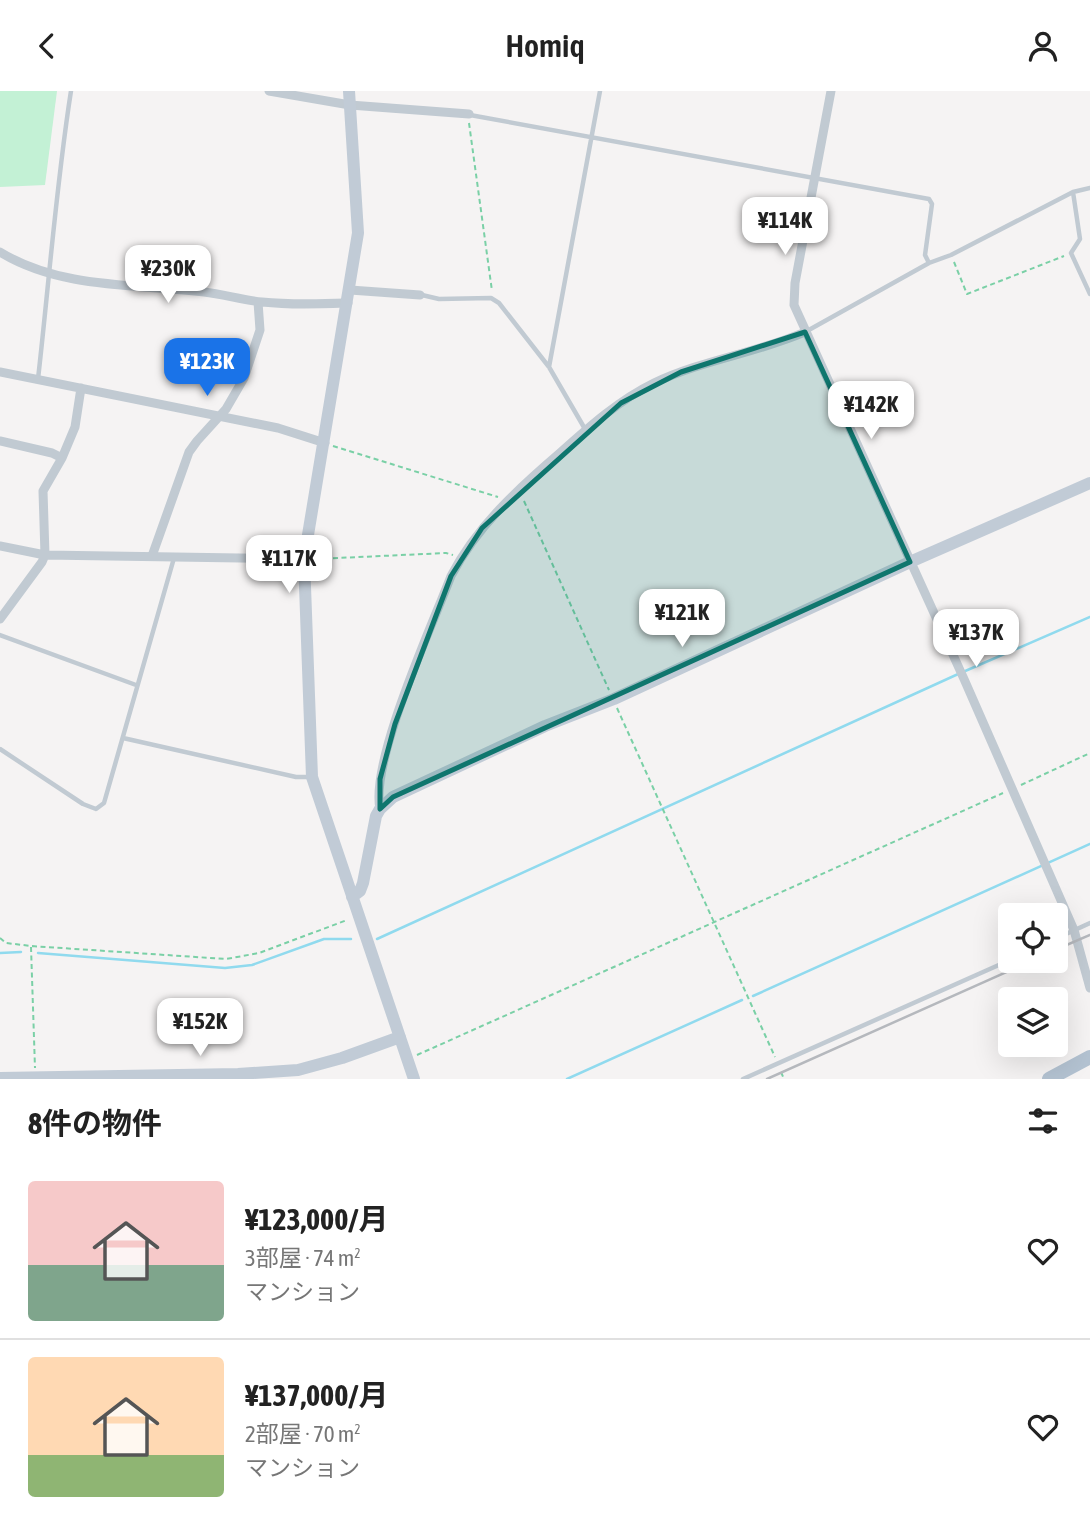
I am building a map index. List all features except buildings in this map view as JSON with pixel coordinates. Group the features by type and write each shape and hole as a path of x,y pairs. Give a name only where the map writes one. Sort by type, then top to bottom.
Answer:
{"main road":[{"path":"1049,1079 1090,1057"}],"street":[{"path":"269,91 350,105 469,114"},
{"path":"349,91 358,233 304,559 312,777 414,1079"},
{"path":"831,91 794,289 794,305 1074,930 1090,988"},
{"path":"0,252 26,265 51,273 127,287 201,291 258,302 298,306 349,296 420,295"},
{"path":"152,557 189,452 219,417 244,378 260,330 258,302"},
{"path":"380,809 380,779 395,725 451,576 482,528 518,491 586,430 621,403 653,384 681,372 805,332"},
{"path":"0,372 278,428 325,443"},
{"path":"0,619 45,555 43,491 62,458 75,427 81,389"},
{"path":"0,441 62,458"},
{"path":"352,897 360,891 363,883 376,816 393,797 545,726 614,699 1090,482"},
{"path":"0,546 45,555 304,559"},
{"path":"0,1078 238,1074 298,1070 342,1058 400,1037"}],"lane":[{"path":"37,381 51,273 60,158 71,91"},
{"path":"549,367 600,91"},
{"path":"469,114 929,199 932,204 926,255 929,263"},
{"path":"805,332 929,263 951,255 1073,192 1090,188"},
{"path":"1073,192 1080,239 1071,253 1090,295"},
{"path":"420,295 439,299 493,299 509,313 549,367 586,430"},
{"path":"0,749 83,804 96,809 104,803 174,558"},
{"path":"0,635 136,685"},
{"path":"123,738 296,776 312,777"},
{"path":"1068,933 1090,923"},
{"path":"743,1079 998,965"}],"path":[{"path":"469,114 493,299"},
{"path":"951,255 967,294 1071,253"},
{"path":"325,443 490,493 507,501"},
{"path":"518,491 784,1079"},
{"path":"304,559 446,553 461,557"},
{"path":"407,1059 1090,753"},
{"path":"0,938 6,943 31,946 226,959 259,953 358,916"},
{"path":"31,946 35,1078"}],"highlighted area":[{"path":"805,332 910,562 393,797 380,809 380,779 395,724 451,576 482,528 621,403 681,372"}],"green space":[{"path":"0,91 57,91 45,185 0,187"}],"waterway":[{"path":"377,939 956,675 1090,617"},
{"path":"753,996 1090,844"},
{"path":"38,953 225,968 252,965 324,939 351,939"},
{"path":"0,953 21,952"},
{"path":"567,1079 742,1000"}],"railway":[{"path":"1068,944 1090,935"},
{"path":"767,1079 1004,973"}]}
